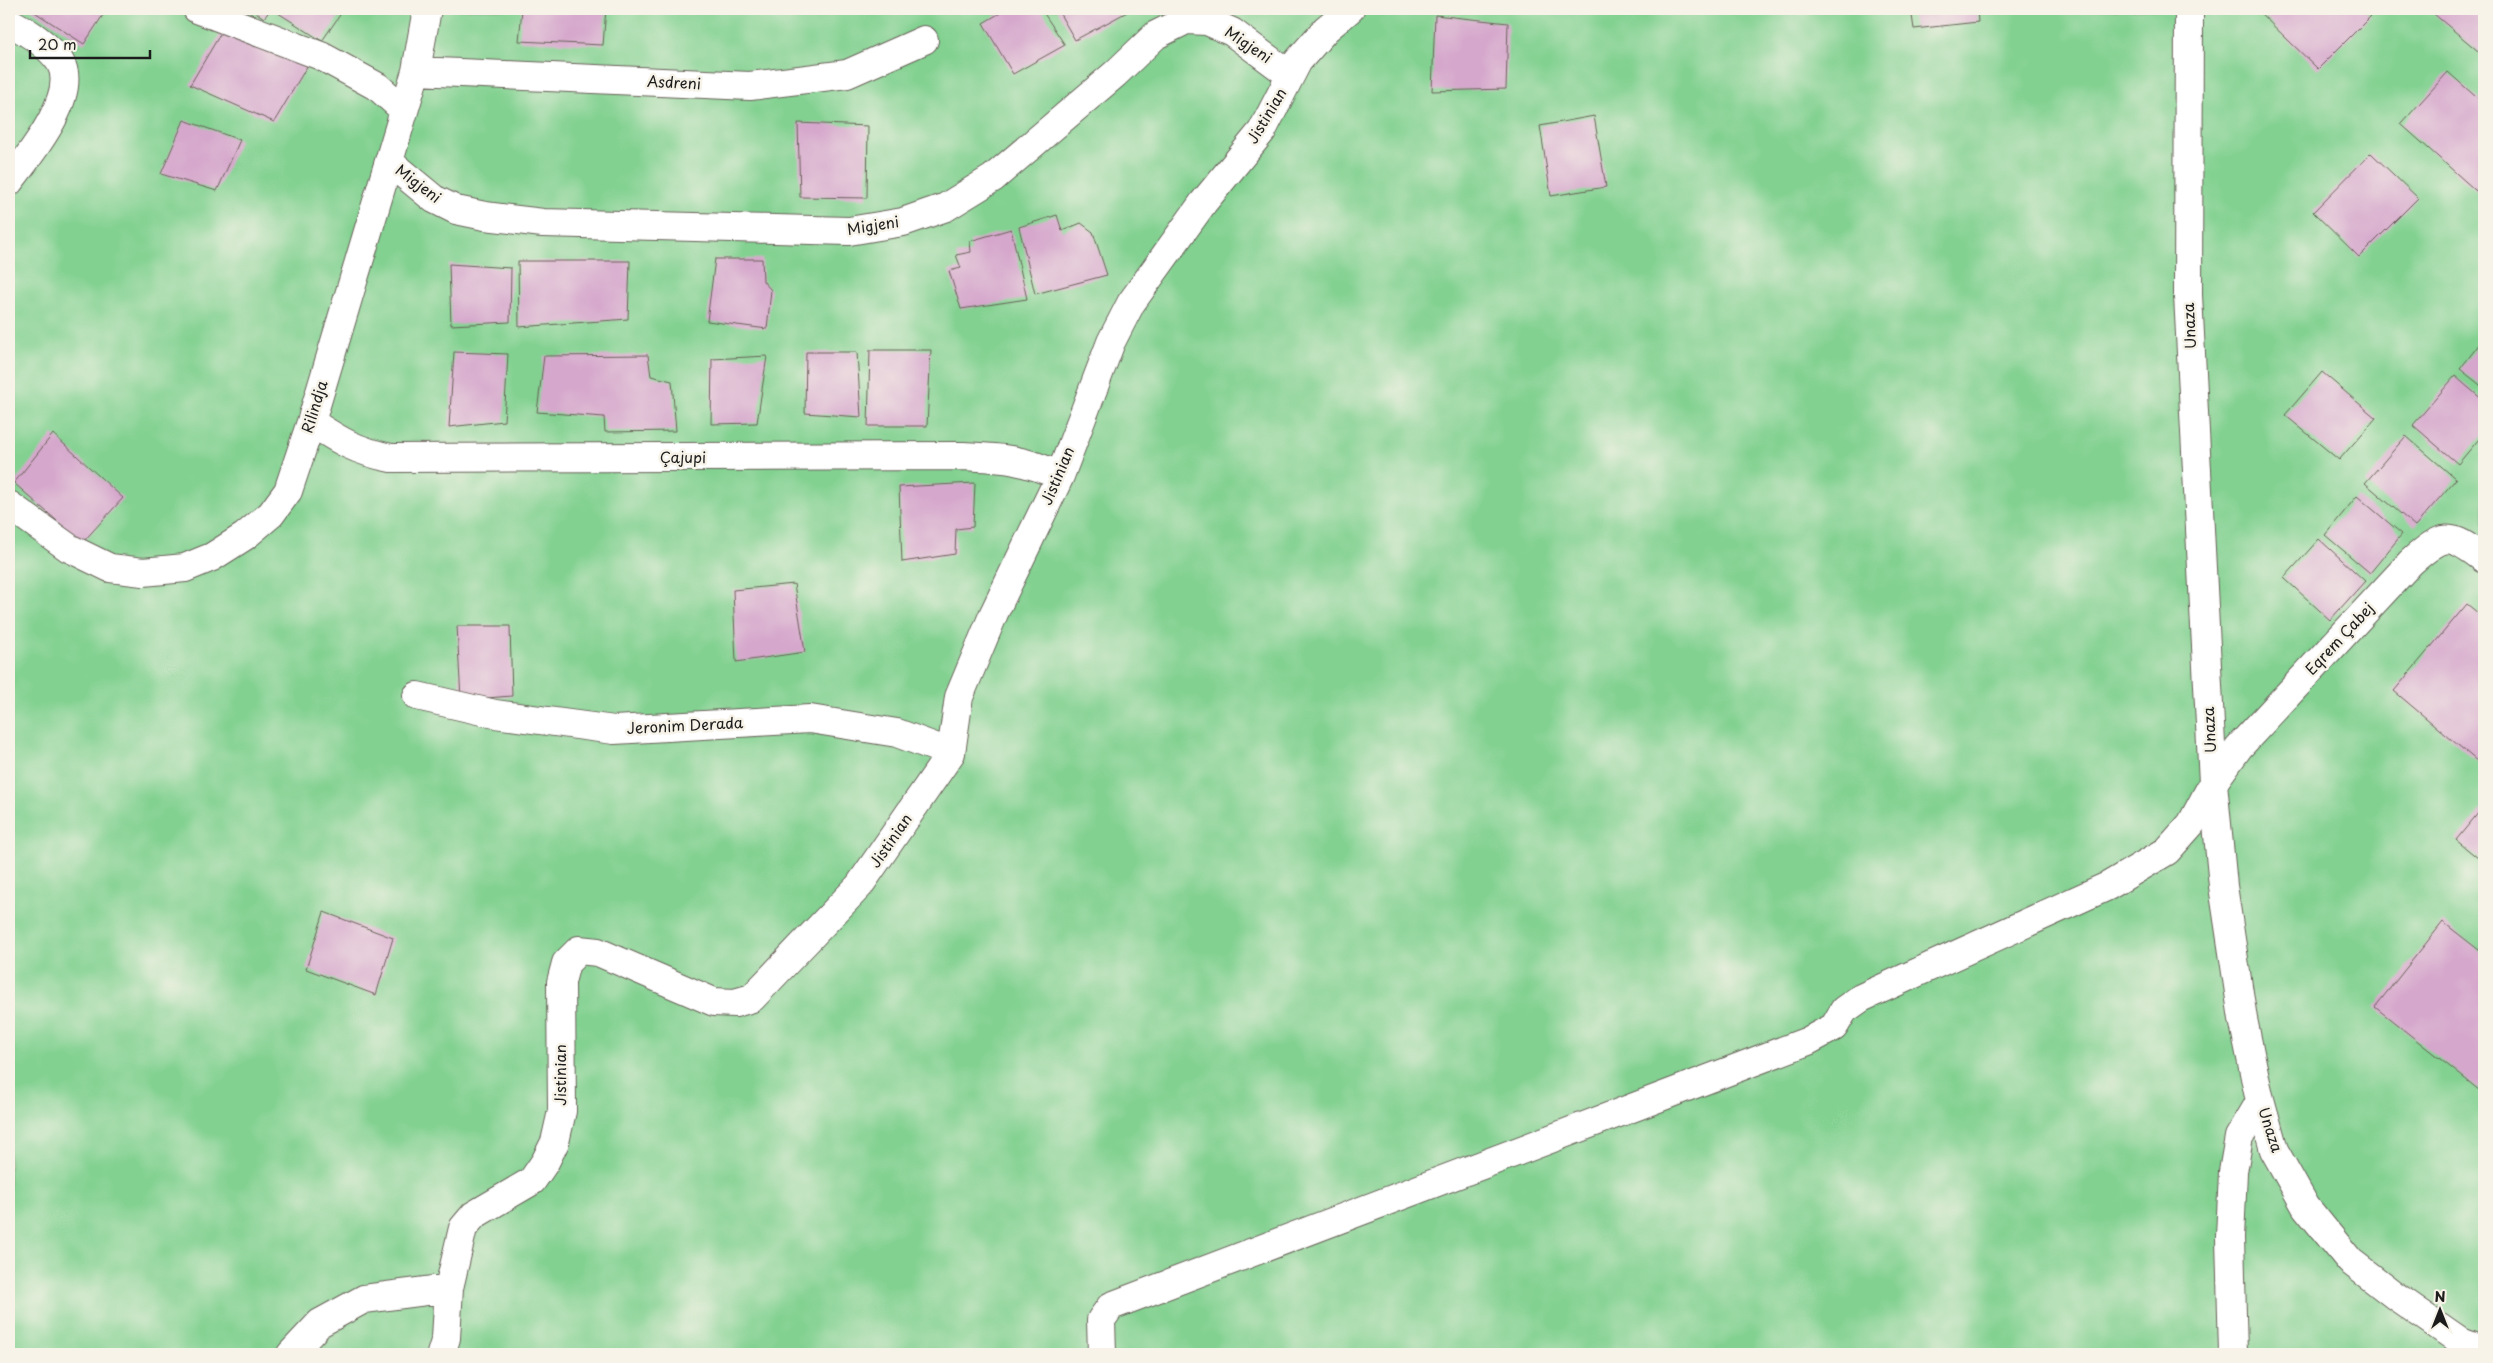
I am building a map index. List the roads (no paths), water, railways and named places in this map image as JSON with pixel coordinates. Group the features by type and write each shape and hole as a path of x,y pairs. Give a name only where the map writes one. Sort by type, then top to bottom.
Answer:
{"street":[{"path":"197,9 321,56 378,87 404,110"},
{"name":"Rilindja","path":"9,505 69,548 110,568 143,572 185,568 212,557 245,536 270,514 288,491 311,422 416,71 427,9"},
{"name":"Jistinian","path":"441,1354 446,1338 449,1288 463,1228 474,1214 532,1181 545,1162 555,1142 562,1111 561,982 566,962 579,950 598,952 714,1002 735,1003 752,998 859,886 951,753 959,697 994,613 1060,476 1110,342 1131,303 1203,203 1262,131 1298,61 1326,29 1350,9"},
{"name":"Unaza","path":"2189,9 2188,295 2213,783 2223,886 2242,1010 2260,1102 2274,1150 2306,1206 2350,1261 2394,1296 2460,1341 2484,1350"},
{"name":"Migjeni","path":"389,162 434,199 456,210 485,216 543,223 849,231 902,222 946,207 993,178 1115,74 1156,35 1186,20 1207,21 1232,32 1290,76"},
{"path":"9,22 46,45 61,64 64,86 58,110 34,151 9,182"},
{"name":"Asdreni","path":"416,71 750,86 847,74 924,40"},
{"name":"Çajupi","path":"311,422 340,442 364,452 391,458 963,456 1004,458 1033,463 1060,476"},
{"name":"Eqrem Çabej","path":"1102,1354 1101,1320 1110,1306 1808,1041 1834,1027 1844,1010 1861,998 2108,886 2167,851 2192,824 2213,783 2239,747 2411,562 2430,545 2444,538 2462,542 2484,559"},
{"name":"Jeronim Derada","path":"417,696 495,714 614,730 810,719 856,724 897,733 951,753"},
{"path":"2233,1354 2230,1237 2233,1172 2239,1137 2260,1102"},
{"path":"291,1354 320,1323 364,1299 449,1288"}]}
